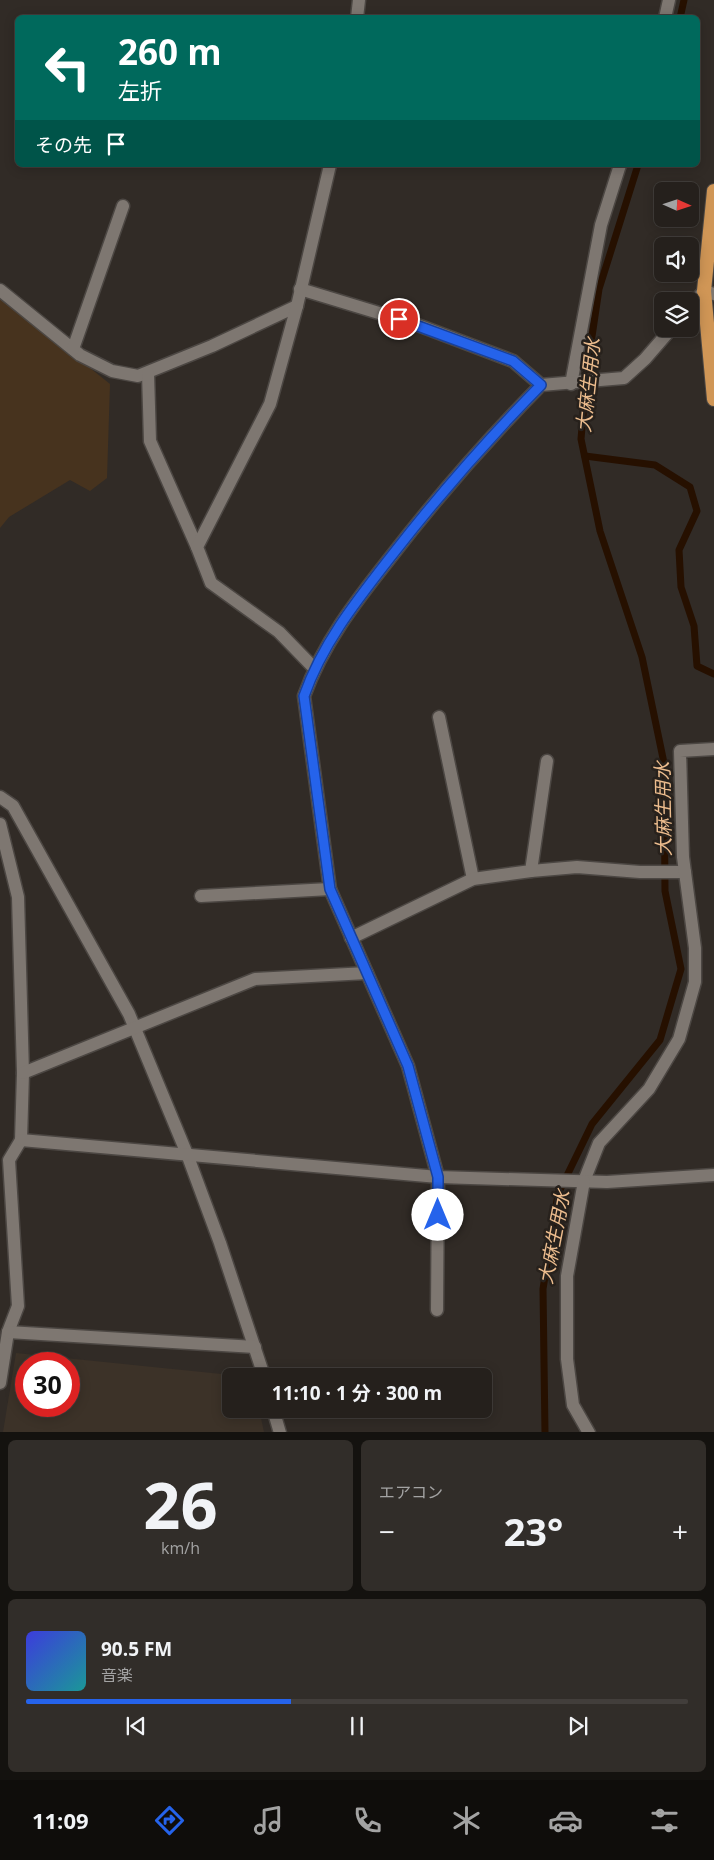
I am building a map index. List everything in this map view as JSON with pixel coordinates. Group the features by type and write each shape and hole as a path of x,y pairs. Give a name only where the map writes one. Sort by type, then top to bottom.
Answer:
{"highway":[{"path":"714,191 709,292 714,399"}],"street":[{"path":"357,15 359,0"},
{"path":"666,15 668,0"},
{"path":"197,547 270,404 297,306 330,167"},
{"path":"572,384 601,225 619,167"},
{"path":"73,349 123,206"},
{"path":"300,289 416,324 513,361 541,385 572,384 624,378 645,359 664,337"},
{"path":"0,290 73,349 112,371 138,376 212,346 297,306"},
{"path":"699,300 709,292"},
{"path":"148,373 150,441 211,583 279,632 314,668"},
{"path":"437,1310 438,1177 408,1066 330,889 304,696 314,668 346,615 414,527 502,425 541,385"},
{"path":"439,717 473,880"},
{"path":"589,1432 573,1405 567,1359 567,1276 583,1181 599,1143 649,1089 679,1039 695,982 695,948 682,872 680,751 714,749"},
{"path":"531,871 547,761"},
{"path":"0,797 13,806 135,1028 187,1154 220,1243 262,1368"},
{"path":"0,824 18,897 23,1073 21,1140 9,1160 18,1306 8,1332 0,1383"},
{"path":"351,938 473,880 531,871 577,867 649,872 682,872"},
{"path":"201,896 330,889"},
{"path":"23,1073 255,979 367,973"},
{"path":"21,1140 438,1177 607,1182 714,1175"},
{"path":"8,1332 255,1346"},
{"path":"276,1418 280,1432"}],"shaded area":[{"path":"0,296 110,384 107,478 90,491 70,480 9,517 0,528"},
{"path":"15,1359 15,1417 80,1417 80,1360 222,1374 222,1418 261,1418 264,1432 3,1432"}],"waterway":[{"name":"大麻生用水","path":"681,15 684,0"},
{"name":"大麻生用水","path":"545,1432 543,1289 558,1194 592,1124 660,1040 681,969 665,891 664,763 642,657 600,531 581,439 587,370 599,289 637,167"},
{"path":"585,456 655,465 690,487 697,511 679,550 681,587 694,626 697,666 714,674"}],"route":[{"path":"399,319 513,361 541,385 502,425 414,527 346,615 314,668 304,696 330,889 408,1066 438,1177 438,1215"}]}
